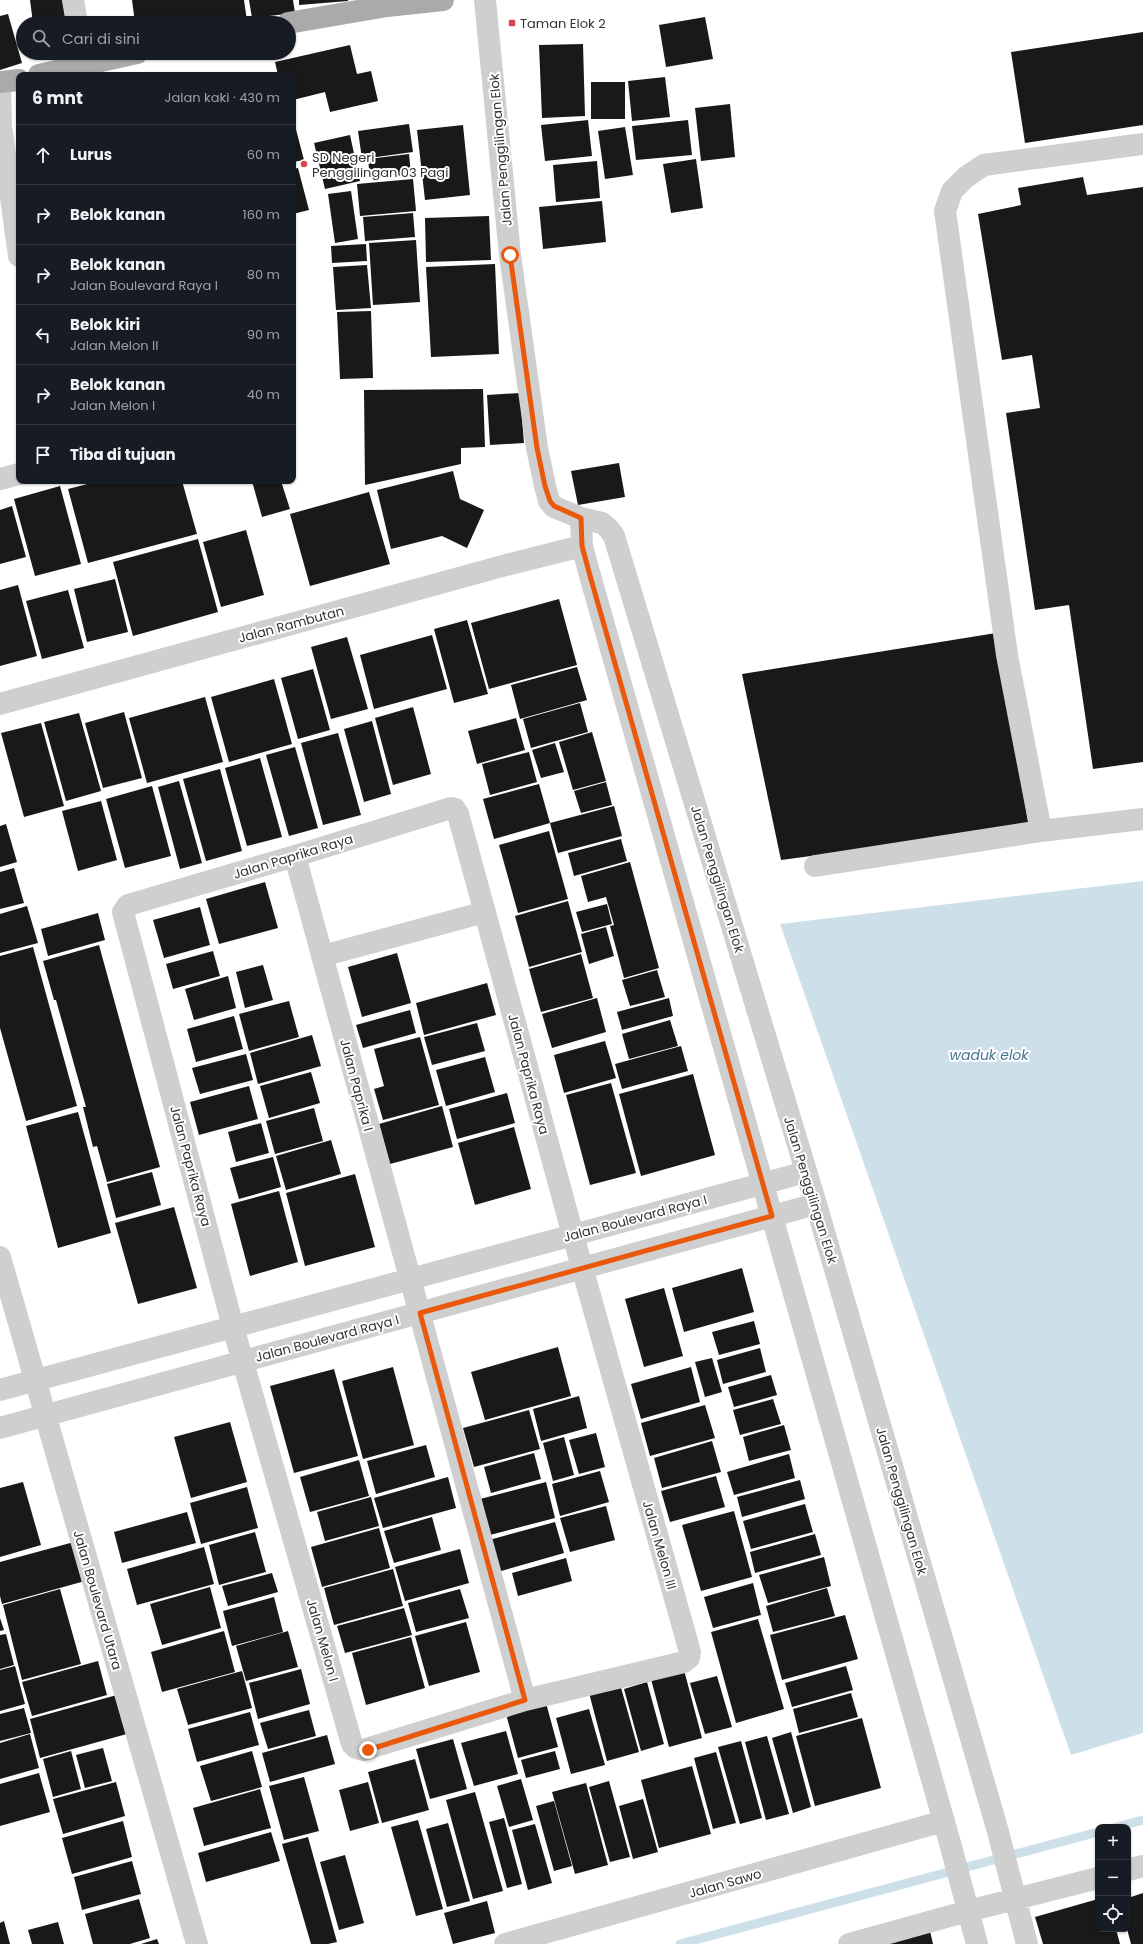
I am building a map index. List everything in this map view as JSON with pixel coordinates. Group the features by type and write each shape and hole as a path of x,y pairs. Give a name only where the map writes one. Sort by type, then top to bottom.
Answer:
{"main road":[{"path":"296,22 387,6 443,0"},
{"path":"52,72 105,60"},
{"path":"0,83 16,80"}],"street":[{"path":"73,0 76,16"},
{"name":"Jalan Penggilingan Elok","path":"485,0 510,255 539,455 550,501 559,510 581,518 602,523 614,536 816,1204 997,1828 1028,1944"},
{"path":"0,83 2,126 16,233"},
{"path":"1041,831 1002,616 945,212 952,191 966,177 984,165 1143,144"},
{"path":"0,479 16,475"},
{"path":"581,518 582,546 944,1821 977,1944"},
{"name":"Jalan Rambutan","path":"0,704 506,565 582,546"},
{"name":"Jalan Paprika Raya","path":"244,1360 123,912 128,905 451,808 455,809 458,814 582,1268"},
{"path":"815,866 1041,831 1143,819"},
{"name":"Jalan Paprika I","path":"295,856 525,1700"},
{"path":"322,956 485,912"},
{"name":"Jalan Boulevard Raya I","path":"0,1390 806,1172"},
{"name":"Jalan Boulevard Raya I","path":"0,1428 816,1204"},
{"name":"Jalan Boulevard Utara","path":"0,1257 197,1944"},
{"name":"Jalan Melon III","path":"525,1700 684,1662 690,1656 582,1268"},
{"name":"Jalan Melon I","path":"244,1360 352,1744 359,1750 368,1750 525,1700"},
{"name":"Jalan Sawo","path":"505,1944 944,1821"},
{"path":"1131,1869 1143,1866"},
{"path":"849,1944 966,1902 1013,1891 1095,1878"}],"water":[{"name":"waduk elok","path":"1143,881 1143,1733 1071,1755 780,924"}],"building":[{"path":"30,0 66,0 68,16 32,16"},
{"path":"132,0 244,0 246,16 134,16"},
{"path":"249,0 293,0 295,13 269,16 252,16"},
{"path":"299,0 348,0 348,1 299,5"},
{"path":"8,14 16,42 16,60 21,60 22,63 0,70 0,16"},
{"path":"705,17 713,59 666,67 659,25"},
{"path":"1143,32 1143,125 1025,143 1011,52"},
{"path":"583,44 585,116 542,118 539,45"},
{"path":"350,45 357,74 371,71 378,101 330,112 325,92 296,99 296,72 277,72 275,62 296,60 296,57"},
{"path":"665,77 670,117 632,121 628,81"},
{"path":"591,82 625,82 625,119 591,119"},
{"path":"730,104 735,157 701,161 695,108"},
{"path":"588,120 592,156 545,161 541,125"},
{"path":"688,120 692,155 636,160 632,126"},
{"path":"409,124 413,152 362,159 358,131"},
{"path":"463,125 470,195 425,200 417,130"},
{"path":"625,127 633,175 605,179 598,131"},
{"path":"296,129 304,160 296,161"},
{"path":"350,135 360,181 325,189 314,143"},
{"path":"409,154 411,174 370,179 368,159"},
{"path":"696,159 703,208 671,213 663,164"},
{"path":"597,161 600,198 556,202 553,165"},
{"path":"296,168 298,168 309,210 296,213"},
{"path":"1083,177 1087,195 1143,187 1143,762 1093,769 1069,605 1035,610 1006,413 1040,408 1032,355 1002,360 978,214 1021,205 1018,188"},
{"path":"413,179 416,211 360,216 357,184"},
{"path":"351,191 358,239 335,243 328,194"},
{"path":"602,201 606,242 543,249 539,207"},
{"path":"413,213 415,237 365,241 363,217"},
{"path":"489,216 491,260 426,262 425,218"},
{"path":"416,240 420,302 373,305 369,243"},
{"path":"366,244 367,261 332,263 331,246"},
{"path":"495,264 499,354 431,357 426,267"},
{"path":"367,265 371,308 336,310 333,267"},
{"path":"371,311 373,378 340,379 337,312"},
{"path":"483,389 485,447 461,448 461,464 365,485 364,390"},
{"path":"520,393 524,443 490,445 487,395"},
{"path":"619,463 625,497 578,505 571,471"},
{"path":"453,471 460,499 484,510 467,548 442,536 391,549 377,490"},
{"path":"87,484 183,484 197,534 88,563 68,489"},
{"path":"253,484 282,484 290,509 262,517"},
{"path":"60,486 81,564 35,576 14,499"},
{"path":"369,492 390,564 310,586 290,514"},
{"path":"12,506 26,557 0,564 0,510"},
{"path":"246,530 264,595 221,607 203,542"},
{"path":"198,539 218,612 133,636 113,562"},
{"path":"115,579 128,632 87,642 74,589"},
{"path":"18,585 37,656 0,666 0,590"},
{"path":"68,590 84,648 42,659 26,601"},
{"path":"559,599 577,665 489,689 471,623"},
{"path":"467,620 488,694 454,703 434,629"},
{"path":"996,633 1029,827 781,860 742,674"},
{"path":"432,635 447,689 374,709 360,655"},
{"path":"347,637 368,709 331,719 311,647"},
{"path":"577,667 587,700 520,719 511,685"},
{"path":"313,669 330,730 298,739 281,678"},
{"path":"274,679 292,744 229,762 211,697"},
{"path":"205,697 223,762 147,783 129,718"},
{"path":"580,703 588,732 531,748 523,719"},
{"path":"413,707 431,774 393,785 375,718"},
{"path":"124,712 142,778 103,788 85,723"},
{"path":"79,713 101,791 66,801 44,722"},
{"path":"516,718 525,750 477,764 468,731"},
{"path":"372,721 391,794 364,802 344,729"},
{"path":"41,723 64,806 24,817 1,733"},
{"path":"592,732 606,781 573,790 559,742"},
{"path":"338,733 361,815 323,825 301,743"},
{"path":"555,743 564,772 541,778 532,750"},
{"path":"295,747 318,828 289,836 266,755"},
{"path":"529,752 537,782 490,795 482,764"},
{"path":"260,758 282,837 247,846 225,768"},
{"path":"220,769 242,851 206,861 183,779"},
{"path":"179,781 202,863 180,869 158,787"},
{"path":"606,782 612,805 581,813 574,791"},
{"path":"539,784 550,823 494,839 483,799"},
{"path":"152,786 171,856 125,868 106,799"},
{"path":"101,801 117,860 78,871 62,811"},
{"path":"614,806 622,836 558,853 550,823"},
{"path":"6,824 17,862 0,867 0,826"},
{"path":"549,831 568,899 518,913 499,845"},
{"path":"621,839 627,861 574,876 568,853"},
{"path":"630,862 659,968 624,978 610,926 614,925 606,897 588,902 581,876"},
{"path":"14,868 24,903 0,909 0,872"},
{"path":"265,882 278,928 219,944 206,899"},
{"path":"568,901 582,952 529,967 515,916"},
{"path":"607,904 612,924 582,932 576,912"},
{"path":"27,906 38,943 0,953 0,914"},
{"path":"200,907 210,945 164,958 153,920"},
{"path":"98,913 105,940 48,956 41,929"},
{"path":"606,927 614,956 589,964 581,934"},
{"path":"99,945 160,1167 107,1182 97,1146 93,1147 83,1107 86,1107 56,1000 54,1000 43,961"},
{"path":"33,947 77,1106 26,1121 0,1028 0,956"},
{"path":"213,951 220,976 173,989 166,964"},
{"path":"397,953 411,1003 362,1017 348,967"},
{"path":"581,954 593,998 541,1012 529,969"},
{"path":"263,965 273,1000 245,1008 236,972"},
{"path":"657,970 665,997 630,1006 622,980"},
{"path":"228,976 236,1008 194,1020 185,989"},
{"path":"487,983 496,1015 424,1035 416,1003"},
{"path":"597,998 606,1032 552,1048 542,1014"},
{"path":"669,998 673,1016 622,1030 617,1012"},
{"path":"289,1001 299,1037 249,1051 239,1014"},
{"path":"410,1010 416,1033 363,1048 356,1025"},
{"path":"234,1016 243,1049 196,1062 187,1029"},
{"path":"670,1020 678,1046 629,1059 622,1034"},
{"path":"477,1023 485,1051 432,1065 424,1037"},
{"path":"312,1035 321,1066 258,1084 250,1053"},
{"path":"420,1037 439,1105 383,1120 374,1089 384,1086 374,1049"},
{"path":"605,1041 616,1078 564,1093 554,1055"},
{"path":"681,1046 688,1071 622,1089 615,1064"},
{"path":"246,1054 253,1080 200,1094 192,1068"},
{"path":"485,1057 495,1092 446,1106 436,1070"},
{"path":"311,1072 320,1103 269,1118 260,1086"},
{"path":"693,1074 715,1155 641,1176 619,1094"},
{"path":"611,1083 636,1173 590,1185 566,1095"},
{"path":"249,1086 258,1119 199,1135 190,1102"},
{"path":"507,1093 515,1123 457,1139 449,1109"},
{"path":"442,1106 453,1147 390,1164 379,1124"},
{"path":"314,1108 323,1141 275,1154 266,1121"},
{"path":"78,1112 111,1233 58,1248 26,1126"},
{"path":"261,1123 269,1153 236,1162 228,1132"},
{"path":"514,1127 531,1189 475,1205 458,1143"},
{"path":"331,1140 341,1174 286,1190 276,1156"},
{"path":"273,1157 281,1187 239,1199 230,1168"},
{"path":"152,1172 161,1205 116,1218 107,1184"},
{"path":"355,1174 375,1247 305,1266 286,1193"},
{"path":"279,1191 298,1262 250,1276 231,1204"},
{"path":"174,1207 197,1288 138,1304 115,1223"},
{"path":"742,1268 754,1312 684,1332 672,1288"},
{"path":"664,1288 683,1356 644,1367 625,1299"},
{"path":"754,1321 760,1344 719,1355 712,1332"},
{"path":"558,1347 571,1396 485,1420 471,1372"},
{"path":"760,1348 766,1372 723,1384 717,1360"},
{"path":"712,1358 722,1392 705,1397 695,1362"},
{"path":"393,1367 414,1445 363,1459 342,1381"},
{"path":"691,1367 700,1402 641,1419 631,1384"},
{"path":"334,1369 358,1456 294,1473 270,1386"},
{"path":"771,1375 777,1395 734,1407 728,1387"},
{"path":"579,1396 587,1428 541,1441 533,1409"},
{"path":"773,1399 781,1424 740,1435 733,1410"},
{"path":"705,1405 715,1438 650,1456 641,1423"},
{"path":"529,1410 540,1449 474,1467 463,1428"},
{"path":"230,1422 247,1482 191,1498 174,1437"},
{"path":"784,1425 791,1450 749,1461 743,1437"},
{"path":"596,1433 605,1467 579,1474 569,1440"},
{"path":"564,1437 574,1475 553,1481 543,1443"},
{"path":"712,1441 721,1472 662,1488 654,1458"},
{"path":"426,1445 435,1477 376,1494 367,1461"},
{"path":"534,1453 541,1479 491,1493 484,1467"},
{"path":"789,1454 795,1478 734,1495 727,1472"},
{"path":"359,1460 369,1496 310,1512 300,1477"},
{"path":"600,1471 609,1502 560,1516 552,1484"},
{"path":"716,1476 725,1507 670,1522 661,1491"},
{"path":"448,1477 456,1508 383,1528 374,1498"},
{"path":"800,1480 805,1499 742,1517 737,1497"},
{"path":"23,1482 41,1545 0,1557 0,1488"},
{"path":"546,1482 555,1518 490,1535 480,1499"},
{"path":"247,1487 258,1528 201,1544 190,1503"},
{"path":"371,1497 379,1526 325,1541 317,1512"},
{"path":"805,1504 813,1532 751,1549 743,1521"},
{"path":"606,1506 615,1540 570,1552 560,1518"},
{"path":"734,1511 752,1577 701,1591 682,1525"},
{"path":"187,1512 196,1543 122,1563 114,1532"},
{"path":"432,1517 441,1550 394,1563 384,1531"},
{"path":"555,1522 564,1553 498,1572 489,1540"},
{"path":"379,1528 390,1568 322,1587 311,1547"},
{"path":"255,1532 266,1572 219,1585 209,1545"},
{"path":"815,1534 821,1555 755,1573 750,1552"},
{"path":"74,1542 85,1581 2,1604 0,1596 0,1562"},
{"path":"204,1547 214,1584 137,1605 127,1569"},
{"path":"460,1549 469,1583 405,1601 395,1567"},
{"path":"824,1557 831,1586 768,1603 759,1575"},
{"path":"566,1558 572,1581 518,1596 512,1573"},
{"path":"393,1569 403,1606 334,1625 324,1588"},
{"path":"272,1573 278,1592 228,1606 222,1586"},
{"path":"753,1583 761,1615 713,1628 704,1597"},
{"path":"210,1587 221,1628 162,1645 150,1604"},
{"path":"827,1588 835,1616 773,1632 766,1606"},
{"path":"60,1589 81,1664 22,1680 3,1605"},
{"path":"460,1589 469,1618 416,1632 408,1603"},
{"path":"274,1597 283,1632 232,1646 223,1611"},
{"path":"404,1608 412,1635 345,1653 337,1626"},
{"path":"845,1615 858,1659 782,1680 770,1635"},
{"path":"0,1618 4,1630 0,1631"},
{"path":"758,1619 784,1709 736,1723 711,1632"},
{"path":"466,1622 480,1672 429,1686 415,1636"},
{"path":"224,1631 235,1672 162,1692 151,1652"},
{"path":"288,1631 298,1667 246,1681 236,1646"},
{"path":"6,1634 14,1665 0,1669 0,1635"},
{"path":"411,1637 425,1688 366,1705 352,1653"},
{"path":"98,1661 107,1695 32,1716 22,1682"},
{"path":"15,1666 25,1704 0,1711 0,1670"},
{"path":"846,1666 853,1690 792,1707 785,1683"},
{"path":"301,1669 310,1704 258,1719 249,1683"},
{"path":"684,1670 702,1738 669,1747 651,1679"},
{"path":"242,1671 252,1708 188,1725 177,1689"},
{"path":"717,1676 732,1727 705,1734 690,1683"},
{"path":"647,1682 664,1744 641,1751 624,1689"},
{"path":"620,1684 639,1752 607,1761 589,1693"},
{"path":"124,1693 134,1732 40,1758 30,1719"},
{"path":"851,1693 858,1717 799,1733 793,1709"},
{"path":"546,1703 558,1747 518,1758 506,1714"},
{"path":"24,1708 31,1733 0,1741 0,1714"},
{"path":"589,1709 605,1765 571,1774 556,1718"},
{"path":"309,1710 316,1736 268,1749 260,1723"},
{"path":"250,1712 259,1745 197,1762 188,1729"},
{"path":"862,1718 881,1788 815,1806 796,1736"},
{"path":"506,1731 518,1774 474,1786 461,1743"},
{"path":"791,1732 811,1807 793,1813 772,1738"},
{"path":"30,1734 39,1768 0,1779 0,1743"},
{"path":"327,1735 335,1764 270,1782 262,1753"},
{"path":"767,1736 789,1814 766,1820 745,1742"},
{"path":"453,1739 467,1789 430,1799 416,1749"},
{"path":"741,1741 762,1818 740,1824 718,1747"},
{"path":"103,1748 112,1781 85,1788 76,1755"},
{"path":"71,1751 81,1789 53,1797 43,1759"},
{"path":"252,1751 262,1787 211,1801 200,1766"},
{"path":"555,1751 560,1769 526,1778 521,1760"},
{"path":"716,1752 736,1823 713,1829 694,1758"},
{"path":"415,1759 429,1810 382,1823 368,1772"},
{"path":"692,1766 711,1834 659,1848 641,1780"},
{"path":"39,1773 50,1812 0,1826 0,1784"},
{"path":"304,1777 319,1831 284,1840 269,1786"},
{"path":"521,1779 533,1820 509,1827 497,1786"},
{"path":"609,1781 630,1857 610,1862 589,1787"},
{"path":"116,1782 125,1816 63,1834 53,1799"},
{"path":"368,1782 379,1823 350,1831 339,1790"},
{"path":"586,1783 608,1865 575,1874 552,1792"},
{"path":"260,1789 271,1828 204,1846 193,1808"},
{"path":"475,1792 503,1891 473,1899 446,1800"},
{"path":"643,1799 658,1852 633,1859 619,1806"},
{"path":"554,1801 572,1866 554,1871 536,1806"},
{"path":"504,1818 522,1884 507,1888 489,1822"},
{"path":"418,1820 443,1909 416,1916 391,1827"},
{"path":"123,1821 132,1857 72,1874 62,1838"},
{"path":"448,1823 470,1901 447,1907 426,1829"},
{"path":"535,1824 552,1883 528,1890 512,1830"},
{"path":"271,1832 280,1861 206,1882 198,1853"},
{"path":"308,1837 337,1942 328,1944 311,1944 282,1844"},
{"path":"345,1855 364,1923 339,1930 320,1862"},
{"path":"132,1861 141,1894 82,1910 74,1877"},
{"path":"1143,1893 1143,1944 1131,1944 1128,1932 1131,1932 1131,1897"},
{"path":"139,1899 150,1938 130,1944 93,1944 85,1914"},
{"path":"1095,1900 1095,1932 1117,1932 1120,1944 1043,1944 1035,1917"},
{"path":"487,1901 495,1933 453,1944 444,1913"},
{"path":"4,1921 10,1944 0,1944 0,1923"},
{"path":"58,1922 64,1944 32,1944 28,1930"},
{"path":"930,1931 933,1944 881,1944"},
{"path":"157,1939 159,1944 141,1944"}],"waterway":[{"path":"1128,1824 1143,1820"},
{"path":"680,1944 1095,1833"}],"place":[{"name":"Taman Elok 2","path":"512,23"},
{"name":"SD Negeri Penggilingan 03 Pagi","path":"304,164"}],"route":[{"path":"368,1750 525,1700 420,1313 772,1216 589,572 582,546 581,518 559,510 554,506 550,501 545,486 537,448 510,255"}]}
